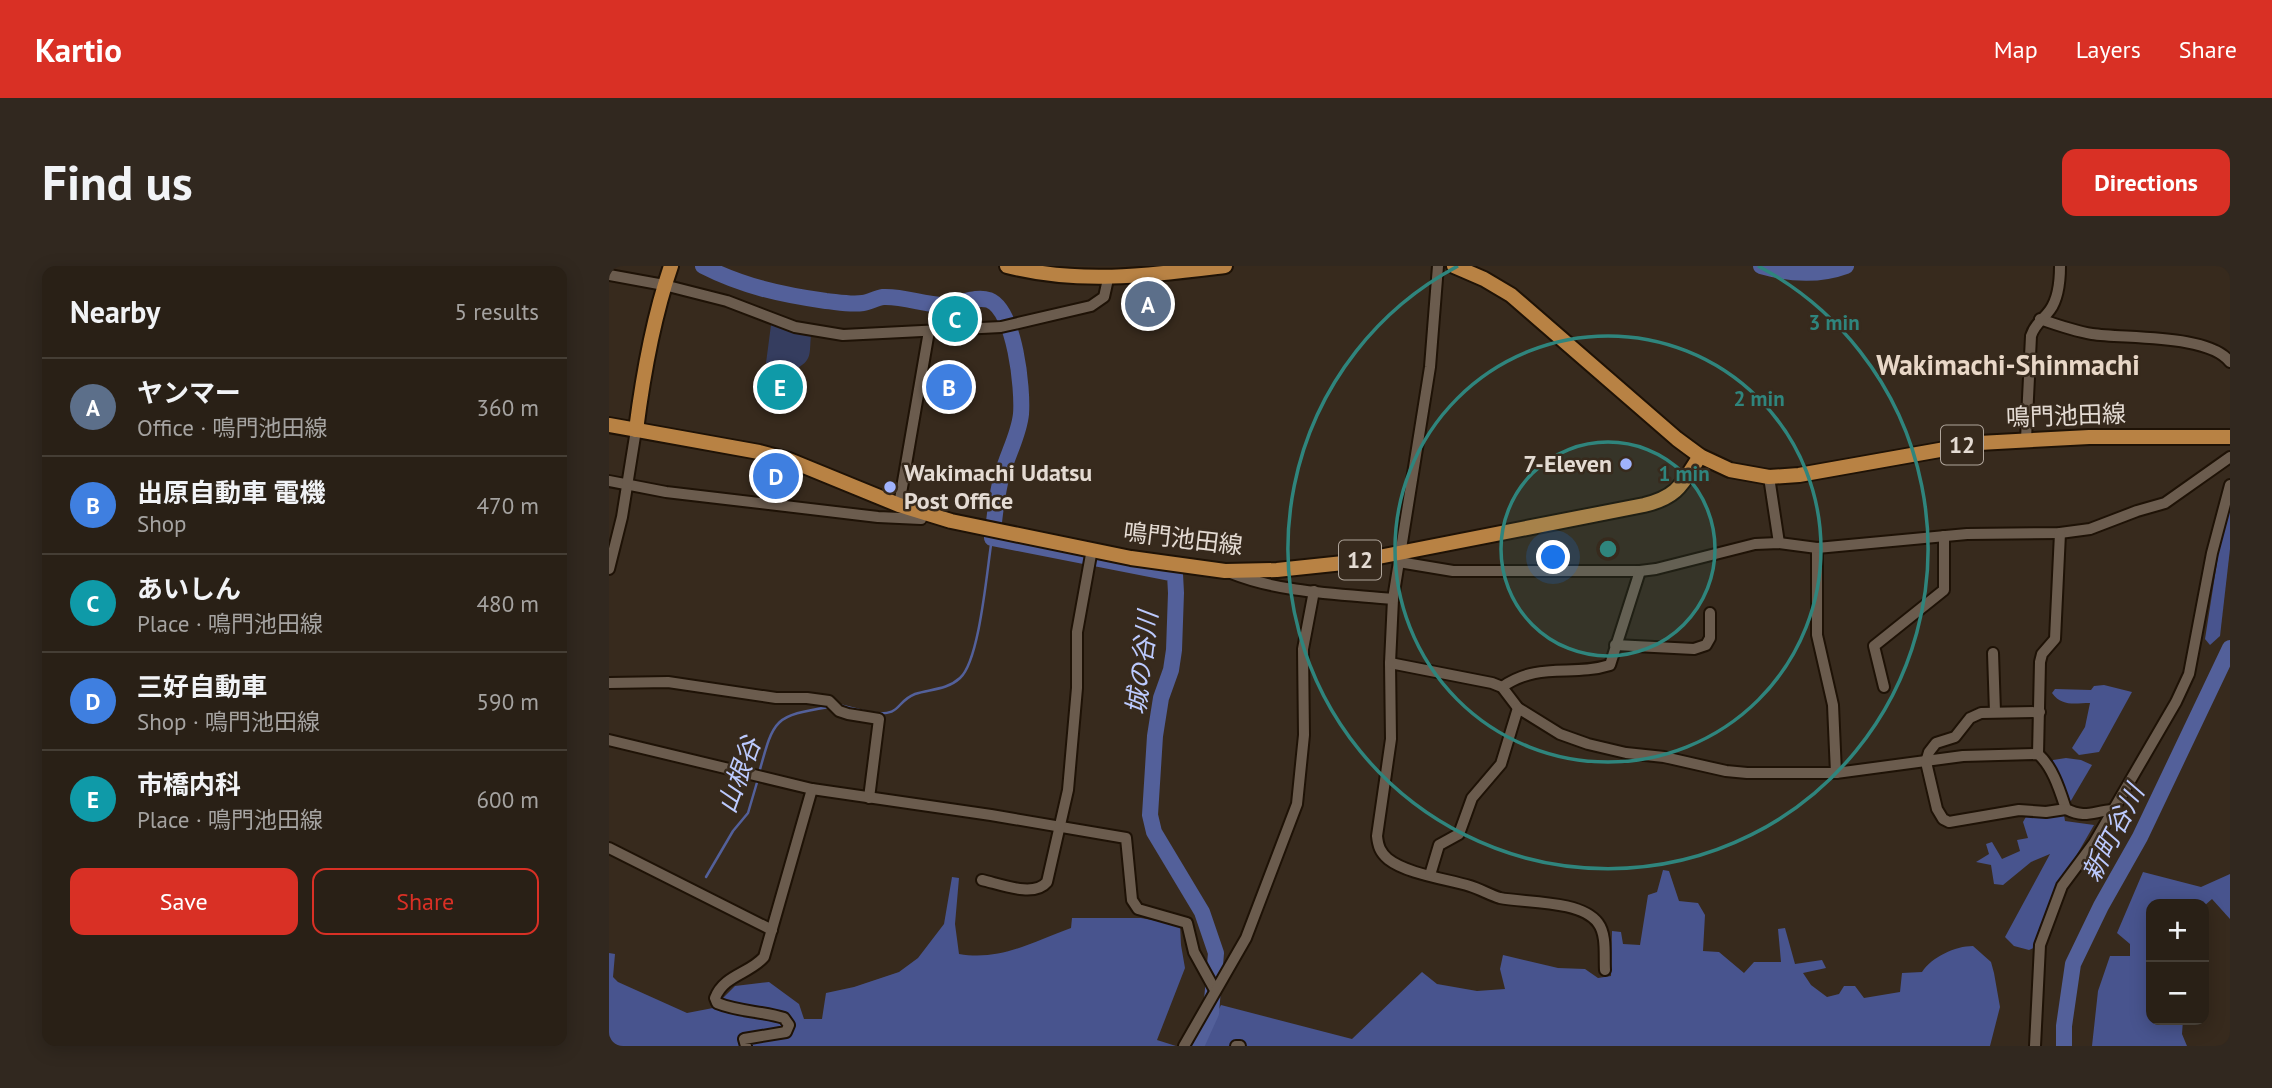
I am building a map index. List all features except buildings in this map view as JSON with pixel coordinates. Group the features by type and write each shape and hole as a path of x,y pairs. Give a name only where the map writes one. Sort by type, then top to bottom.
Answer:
{"main road":[{"path":"636,430 641,392 664,285 671,266"},
{"path":"1007,266 1061,276 1108,279 1225,266"},
{"name":"鳴門池田線","path":"1454,266 1485,279 1511,295 1643,411 1700,456 1730,470 1769,477 1800,475 1937,449 2026,439 2230,437"},
{"name":"鳴門池田線","path":"609,425 749,450 789,460 899,505 993,529 1177,565 1225,571 1319,566 1400,557 1660,501 1672,495 1685,481 1700,456"}],"street":[{"path":"1438,266 1430,368 1393,599 1391,739 1377,836 1378,848 1395,864 1497,897 1569,907 1593,918 1600,925 1604,936 1605,970"},
{"path":"2026,439 2031,336 2055,299 2060,266"},
{"path":"609,275 727,301 795,327 843,335 1006,326 1091,306 1104,297 1108,279"},
{"path":"2040,319 2096,335 2173,340 2217,350 2230,362"},
{"path":"899,505 929,331"},
{"path":"609,569 636,430"},
{"path":"1400,557 1453,571 1640,570 1655,569 1755,544 1779,543 1817,548 1944,536 2060,533 2090,529 2165,503 2230,457"},
{"path":"1769,477 1779,543"},
{"path":"609,481 627,486 878,517 921,519 922,512"},
{"path":"2035,1046 2040,945 2062,887 2094,843 2176,702 2189,674 2212,553 2230,485"},
{"path":"2038,754 2040,662 2042,654 2055,639 2060,533"},
{"path":"1884,687 1874,646 1944,590 1944,536"},
{"path":"1817,548 1817,635 1833,705 1836,773"},
{"path":"982,880 1033,891 1042,888 1047,882 1067,790 1077,688 1077,632 1092,549"},
{"path":"1502,687 1515,678 1535,672 1610,665 1640,570"},
{"path":"1225,571 1262,582 1314,591 1393,599"},
{"path":"1184,1046 1246,938 1297,804 1304,735 1303,649 1314,591"},
{"path":"1615,645 1694,649 1706,645 1710,638 1710,613"},
{"path":"1993,653 1995,712"},
{"path":"1390,663 1502,687 1518,708 1560,734 1588,744 1726,771 1836,773 1963,755 2038,754 2054,777 2066,809"},
{"path":"609,682 669,682 776,698 829,701 839,711 879,719 869,798"},
{"path":"1430,875 1440,845 1463,829 1472,798 1501,764 1518,708"},
{"path":"2040,712 1982,713 1970,718 1955,737 1936,743 1926,762 1937,809 1943,819 1949,821 2019,810 2046,812 2066,809 2078,815 2113,810"},
{"path":"609,740 812,789 1126,838 1132,900 1138,909 1187,923 1194,952 1215,990"},
{"path":"745,1046 744,1039 786,1032 789,1025 785,1018 767,1012 726,1007 717,1003 715,998 726,981 756,966 764,957 812,789"},
{"path":"609,848 772,930"}],"shaded area":[{"path":"771,325 811,335 809,356 794,370 766,363"},
{"path":"2230,505 2230,549 2220,636 2210,645 2205,639 2219,550"},
{"path":"2104,685 2132,692 2099,752 2079,755 2072,748 2085,727 2090,703 2064,702 2052,693 2055,689 2091,690 2094,686"},
{"path":"2066,758 2092,765 2069,804 2051,764 2053,760"},
{"path":"2027,815 2064,815 2065,821 2094,825 2057,889 2036,947 2029,950 2014,946 2005,937 2050,854 2031,862 2003,885 1994,884 1991,865 1976,862 1989,854 1986,844 1992,842 2002,859 2020,851 2017,840 2028,838 2023,822"},
{"path":"1663,870 1669,871 1679,901 1698,903 1705,915 1703,951 1719,952 1744,973 1754,962 1781,962 1778,929 1785,928 1795,964 1822,960 1826,968 1803,973 1811,985 1827,997 1839,994 1844,986 1855,986 1864,998 1900,992 1902,973 1922,972 1945,953 1973,946 1991,962 2000,1007 1990,1046 1200,1046 1221,1005 1352,1039 1422,972 1437,984 1477,991 1505,989 1500,969 1503,955 1558,968 1585,969 1598,978 1611,976 1612,931 1621,932 1623,944 1640,945 1648,895 1657,892"},
{"path":"2143,872 2201,887 2230,874 2230,919 2212,899 2209,902 2209,899 2146,899 2146,1025 2183,1025 2182,1034 2187,1046 2092,1046 2098,991 2110,956 2130,956 2130,944 2117,933"},
{"path":"952,877 959,878 955,924 959,954 989,955 1016,949 1071,928 1072,918 1141,918 1180,925 1185,968 1157,1040 1176,1046 609,1046 609,953 615,954 613,977 618,982 687,1013 713,1008 735,986 769,982 799,1004 804,1019 822,1019 826,993 899,972 918,958 944,924"}],"waterway":[{"name":"城の谷川","path":"703,266 763,289 839,303 863,303 883,297 941,305 977,299 989,300 998,307 1011,334 1019,370 1021,402 1018,430 1000,483 992,538 1175,574 1174,650 1171,670 1161,698 1155,736 1150,815 1154,832 1202,912 1216,953 1211,1013 1196,1046"},
{"name":"新町谷川","path":"1761,266 1804,273 1846,266"},
{"name":"山根谷","path":"874,713 889,712 915,694 950,685 960,678 967,668 978,634 992,538"},
{"name":"新町谷川","path":"2064,1046 2064,1026 2073,964 2101,906 2140,837 2230,648"},
{"name":"山根谷","path":"839,705 867,712"},
{"name":"山根谷","path":"759,773 773,730 779,723 797,713 829,707"},
{"name":"山根谷","path":"706,877 733,831 748,813 758,779"}],"place":[{"name":"ヤンマー","path":"1148,304"},
{"name":"あいしん","path":"955,319"},
{"name":"市橋内科","path":"780,387"},
{"name":"出原自動車 電機","path":"949,387"},
{"name":"7-Eleven","path":"1626,464"},
{"name":"三好自動車","path":"776,476"},
{"name":"Wakimachi Udatsu Post Office","path":"890,487"}],"district":[{"name":"Wakimachi-Shinmachi","path":"2008,365"}]}
